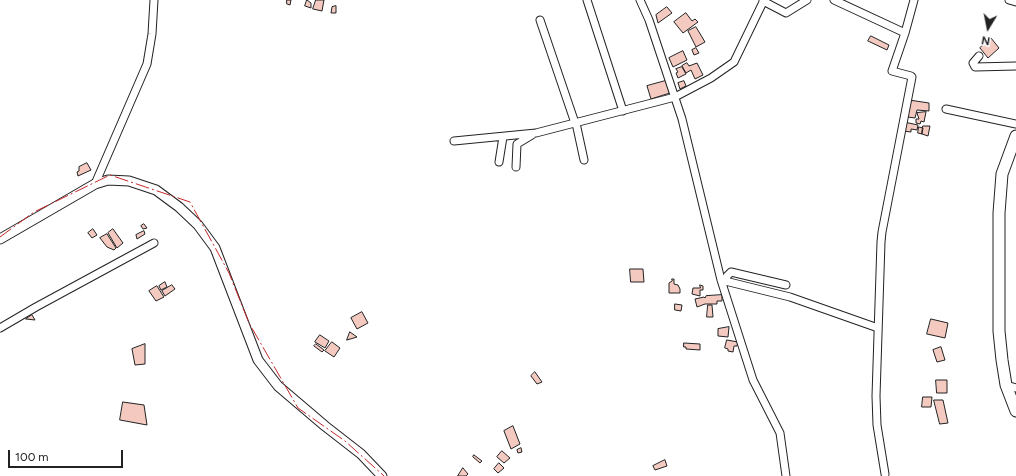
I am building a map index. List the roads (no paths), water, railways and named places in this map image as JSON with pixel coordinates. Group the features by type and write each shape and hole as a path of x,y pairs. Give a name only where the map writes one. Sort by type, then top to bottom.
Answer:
{"main road":[{"path":"1016,136 1002,174 999,213 999,331 1002,360 1011,387 1016,411"}],"street":[{"path":"95,184 147,64 152,34 154,0"},
{"path":"587,0 623,110"},
{"path":"640,0 649,20 682,119 723,281 754,380 780,433 786,476"},
{"path":"454,141 536,133 675,97 712,78 734,62 764,0 786,13 807,0"},
{"path":"834,0 906,32"},
{"path":"885,474 876,410 882,232 912,77 892,71 906,32 914,0"},
{"path":"1009,0 1016,2"},
{"path":"540,20 575,123 584,160"},
{"path":"979,56 973,64 975,67 1016,66"},
{"path":"946,109 1016,124"},
{"path":"516,167 517,144 536,133"},
{"path":"499,162 504,137"},
{"path":"0,239 95,184 108,180 129,181 156,190 179,207 198,225 215,248 258,360 278,386 361,454 382,476"},
{"path":"0,328 154,242"},
{"path":"723,281 731,272 786,285"},
{"path":"723,281 790,297 878,328"}]}
